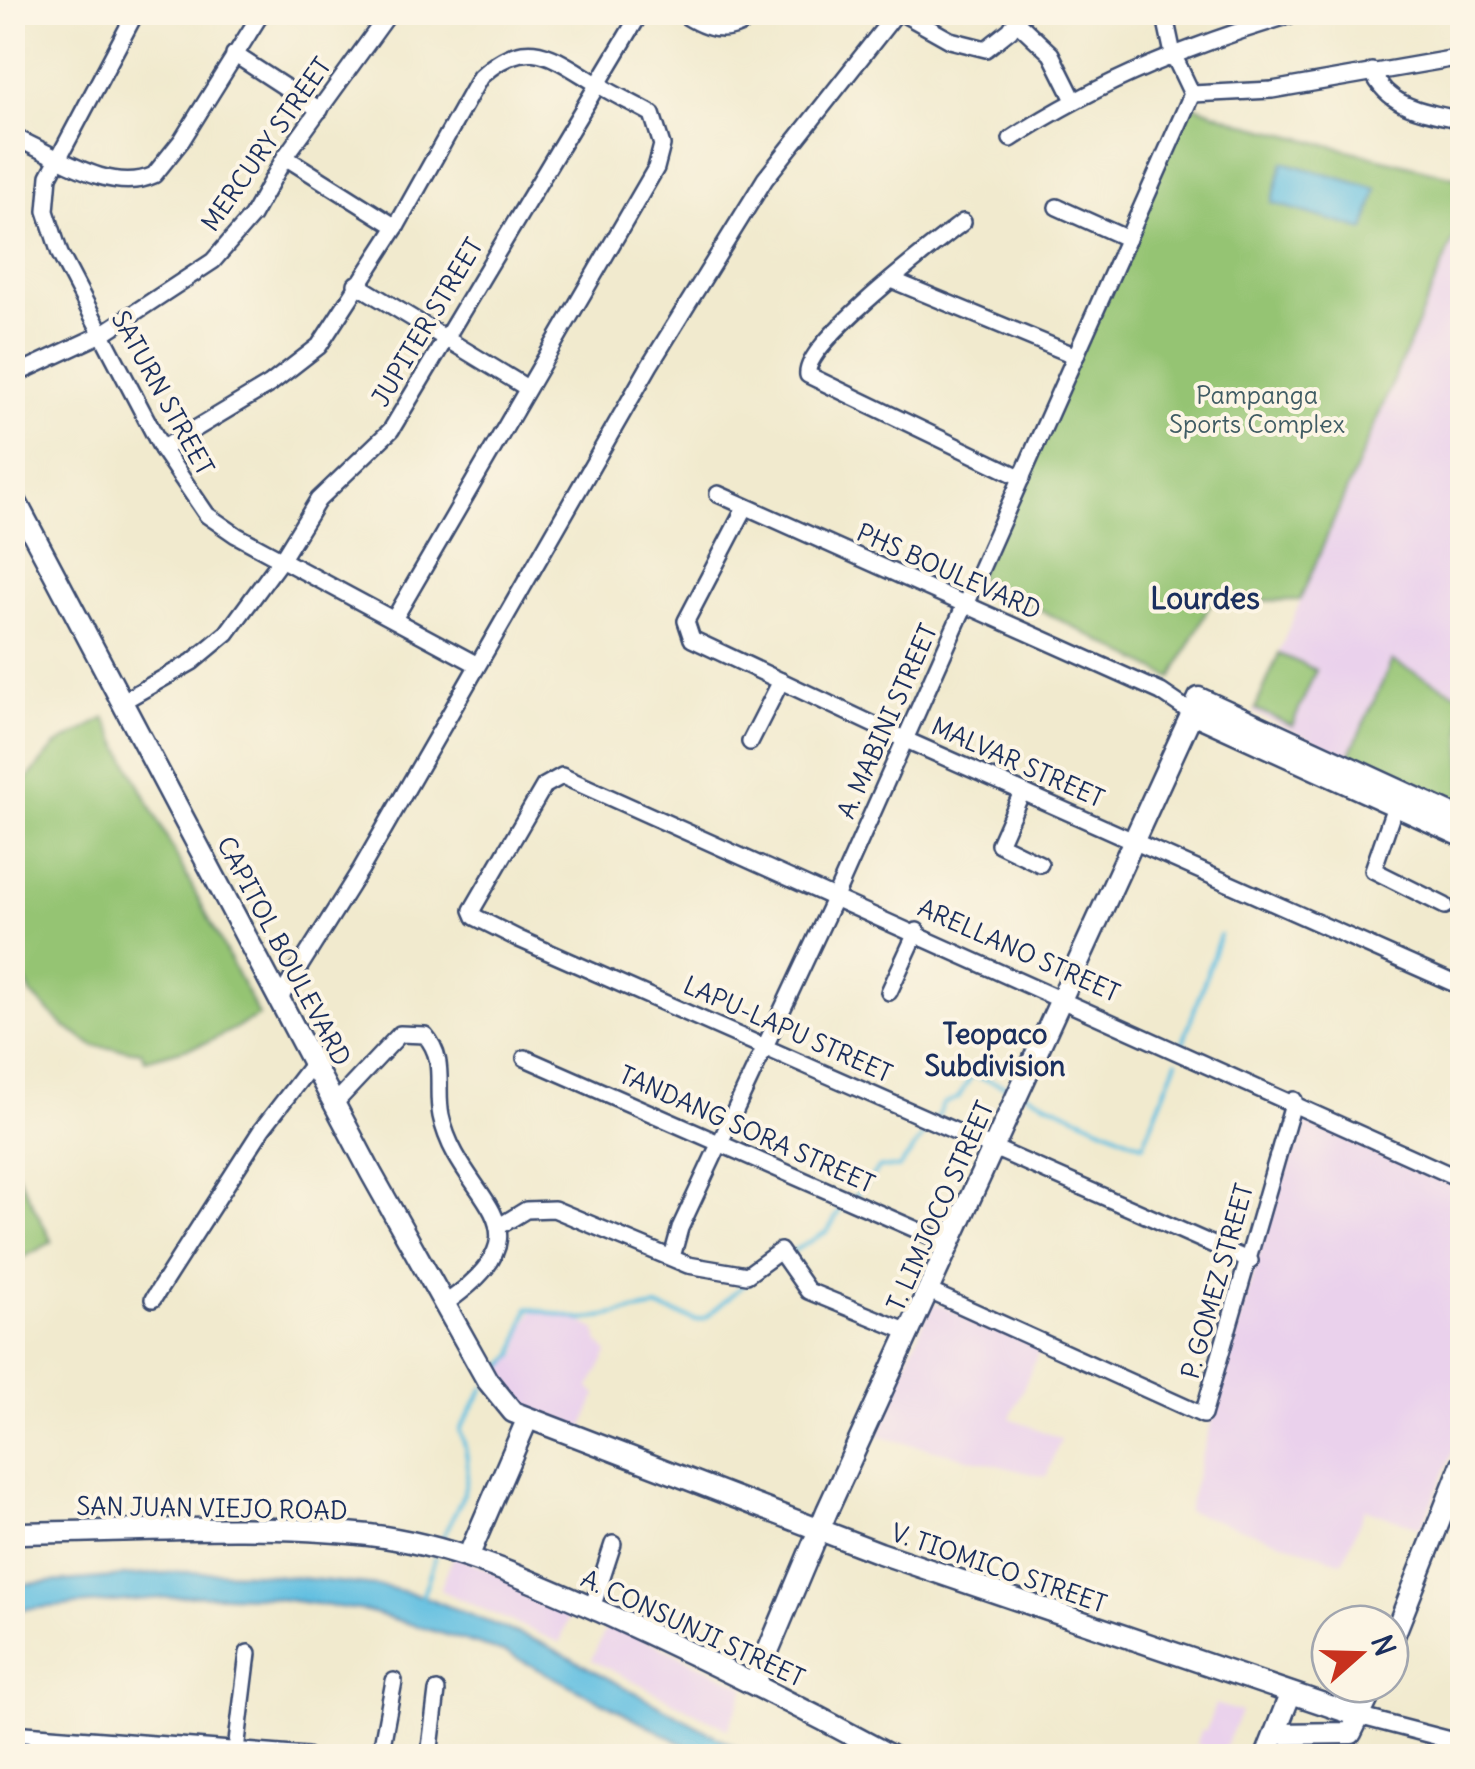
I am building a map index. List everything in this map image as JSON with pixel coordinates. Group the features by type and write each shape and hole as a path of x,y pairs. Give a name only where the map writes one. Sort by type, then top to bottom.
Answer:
{"main road":[{"name":"CAPITOL BOULEVARD","path":"12,494 125,700 312,1063 444,1304 491,1386 513,1412 526,1420"},
{"name":"PHS BOULEVARD","path":"1196,705 1462,836"},
{"name":"PHS BOULEVARD","path":"1196,705 1462,820"},
{"name":"T. LIMJOCO STREET","path":"755,1682 820,1529 1196,705"},
{"name":"V. TIOMICO STREET","path":"526,1420 820,1529 1362,1717"},
{"path":"468,1557 526,1420"},
{"path":"1407,1604 1462,1464"},
{"name":"SAN JUAN VIEJO ROAD","path":"12,1533 264,1529 372,1536 468,1557"},
{"name":"A. CONSUNJI STREET","path":"468,1557 755,1682 891,1756"},
{"path":"1266,1756 1290,1694"},
{"path":"1276,1734 1344,1736 1362,1717 1367,1704"}],"street":[{"name":"SATURN STREET","path":"136,12 45,190 50,230 102,334 162,449 207,516 236,536 283,557 476,664"},
{"path":"18,139 94,174 122,181 154,176 182,140 262,12"},
{"name":"MERCURY STREET","path":"12,376 102,334 213,261 252,216 285,157 390,12"},
{"name":"JUPITER STREET","path":"125,700 192,662 227,633 283,557 318,500 391,430 641,12"},
{"path":"680,12 722,30 732,30 758,12"},
{"path":"280,998 360,868 650,365 765,179 898,12 950,40 986,49 1019,16 1051,54 1074,100"},
{"path":"1164,12 1173,54 1192,94 1272,90 1462,57"},
{"path":"1012,139 1074,100 1173,54 1301,12"},
{"path":"162,449 300,363 335,324 356,284 396,227 480,76 491,67 512,54 532,50 554,56 652,114 662,145 656,168 394,619"},
{"path":"234,54 320,110"},
{"path":"1372,71 1386,94 1400,104 1462,120"},
{"name":"A. MABINI STREET","path":"672,1256 680,1228 906,740 1192,94"},
{"path":"285,157 396,227"},
{"path":"1058,208 1128,239"},
{"path":"963,222 892,280 811,359 808,375 1022,478"},
{"path":"892,280 1076,356"},
{"path":"356,284 527,388"},
{"name":"PHS BOULEVARD","path":"718,494 1196,705"},
{"name":"MALVAR STREET","path":"745,508 686,621 686,631 692,639 906,740 1462,987"},
{"path":"750,742 781,681"},
{"name":"ARELLANO STREET","path":"472,913 552,778 562,776 1294,1100 1462,1180"},
{"path":"1022,792 999,844 1040,864"},
{"path":"1395,806 1372,870 1445,906"},
{"name":"LAPU-LAPU STREET","path":"472,913 519,939 1250,1261"},
{"path":"889,992 917,931"},
{"path":"336,1102 392,1039 409,1031 425,1035 440,1064 438,1094 446,1130 491,1206 498,1227 490,1264 474,1284 444,1304"},
{"name":"TANDANG SORA STREET","path":"525,1058 950,1244"},
{"path":"153,1298 262,1129 312,1063"},
{"name":"P. GOMEZ STREET","path":"929,1290 1204,1416 1294,1100"},
{"path":"498,1227 526,1210 554,1209 688,1265 748,1275 777,1251 808,1290 910,1333"},
{"path":"592,1608 613,1544"},
{"path":"236,1750 248,1653"},
{"path":"380,1756 394,1681"},
{"path":"429,1756 437,1691"},
{"name":"V. TIOMICO STREET","path":"1362,1717 1456,1742"},
{"path":"12,1733 307,1756"},
{"path":"1441,1756 1456,1742"}],"shaded area":[{"path":"1462,219 1462,808 1253,713"},
{"path":"1298,1110 1462,1187 1462,1431 1421,1528 1365,1509 1343,1562 1187,1511"},
{"path":"933,1302 1041,1347 1010,1418 1061,1439 1046,1477 873,1435"},
{"path":"533,1310 568,1314 596,1330 598,1342 608,1353 589,1388 597,1394 581,1434 515,1403 497,1376 518,1353 523,1328"},
{"path":"453,1555 573,1606 560,1643 440,1590"},
{"path":"609,1622 746,1687 728,1729 591,1660"},
{"path":"1215,1704 1241,1712 1221,1756 1196,1744 1202,1730 1206,1731"}],"green space":[{"name":"Pampanga Sports Complex","path":"1190,104 1246,124 1462,179 1462,219 1300,600 1212,601 1172,678 977,577"},
{"path":"1279,654 1316,670 1292,726 1255,709"},
{"path":"1392,661 1462,696 1462,808 1349,756"},
{"path":"105,718 259,1016 206,1043 145,1060 141,1052 94,1046 65,1027 32,995 13,957 12,828 17,814 13,796 55,746"},
{"path":"13,1166 52,1242 12,1263"}],"water":[{"path":"1283,162 1377,189 1365,230 1272,203"},
{"path":"178,1572 253,1573 385,1587 422,1596 544,1644 753,1756 707,1756 507,1653 367,1611 266,1597 197,1595 13,1610 13,1585"}],"waterway":[{"path":"1182,1046 1220,935"},
{"path":"1025,1093 1143,1145 1177,1061"},
{"path":"937,1118 943,1104 958,1098 972,1075 1011,1088"},
{"path":"855,1196 880,1167 899,1168 931,1126"},
{"path":"788,1254 828,1231 844,1202"},
{"path":"494,1376 514,1355 528,1308 583,1320 656,1307 696,1320 705,1318 751,1279"},
{"path":"440,1543 465,1489 467,1463 460,1430 484,1388"},
{"path":"421,1601 435,1558"}],"district":[{"name":"Lourdes","path":"1205,598"},
{"name":"Teopaco Subdivision","path":"995,1050"}]}
